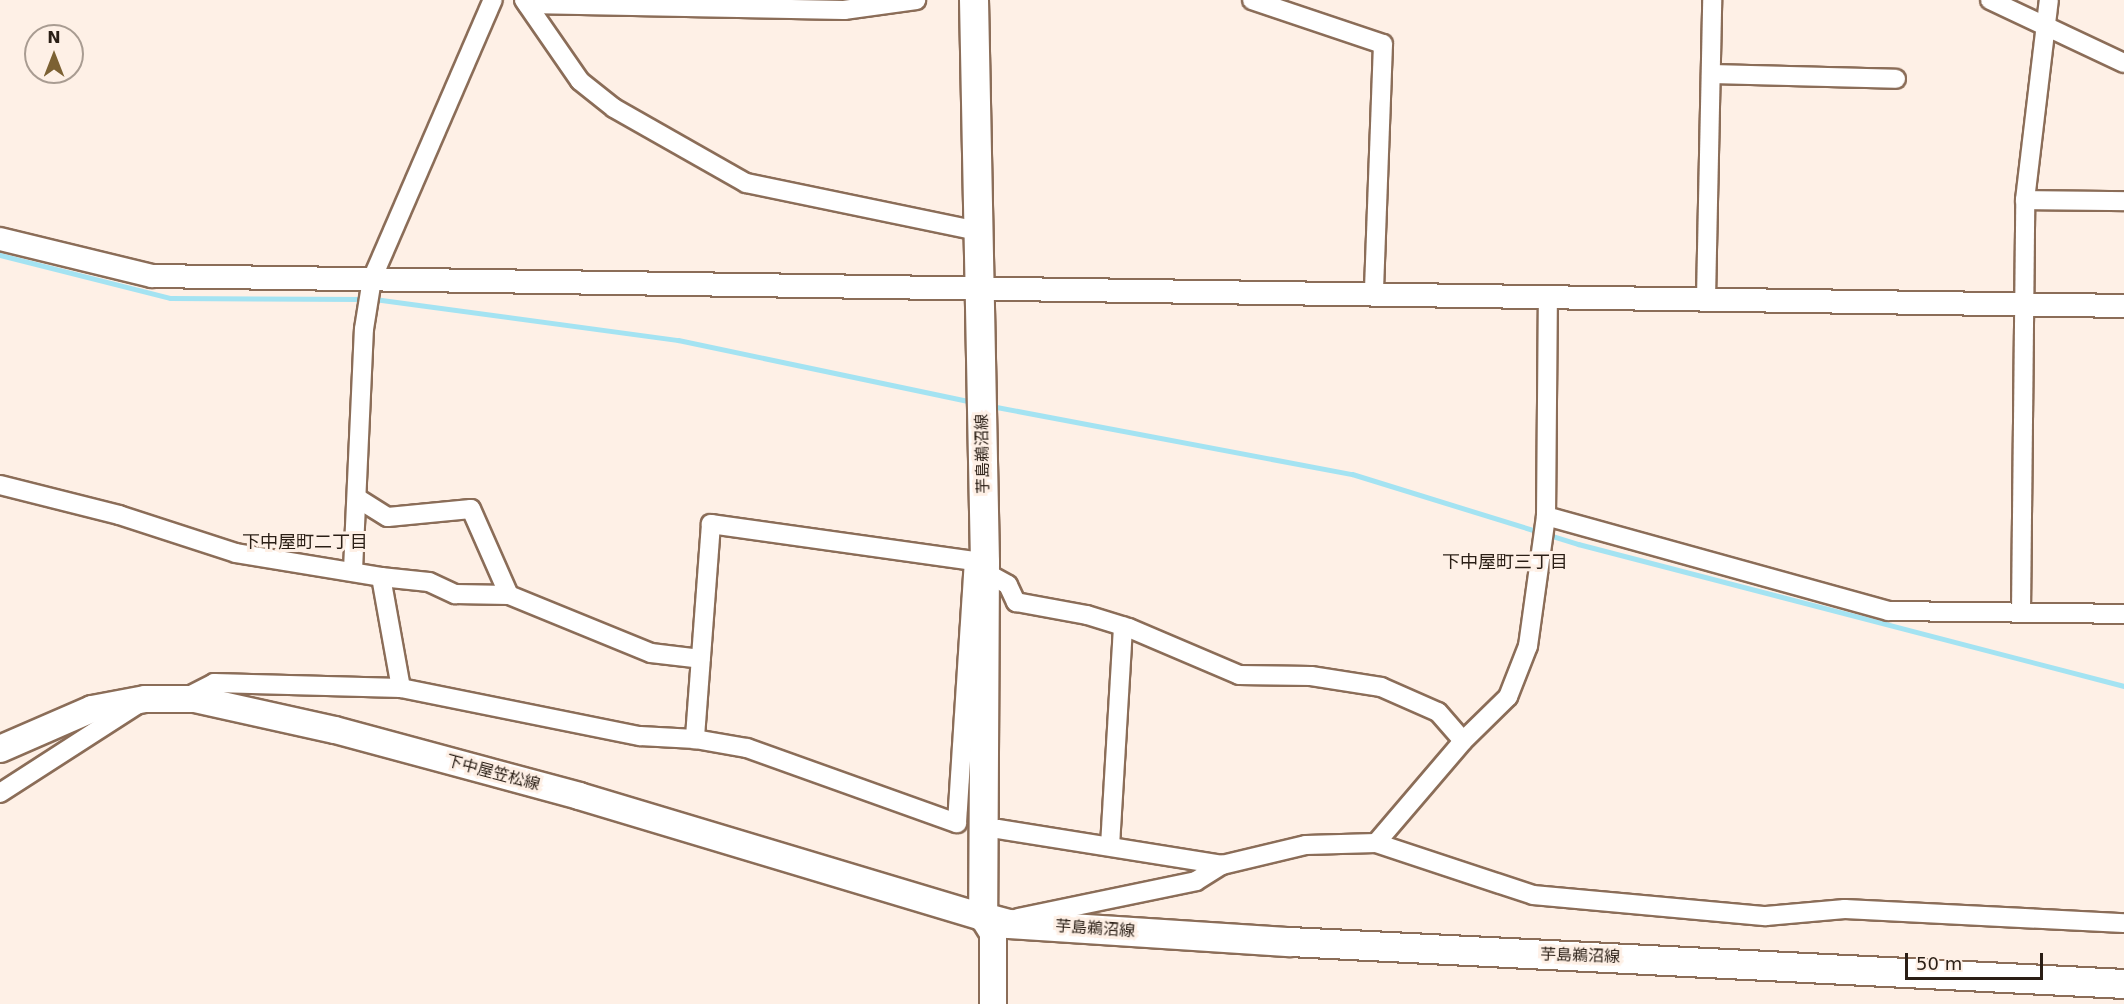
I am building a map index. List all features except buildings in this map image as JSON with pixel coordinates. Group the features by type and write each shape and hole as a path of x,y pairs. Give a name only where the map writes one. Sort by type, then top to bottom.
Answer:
{"main road":[{"name":"芋島鵜沼線","path":"974,0 982,404 981,565 996,920 1290,942 2124,984"},
{"name":"下中屋笠松線","path":"0,748 92,709 145,699 183,699 335,730 557,790 996,920"},
{"path":"993,1004 993,933 996,920"}],"street":[{"path":"353,570 367,306 372,279 493,0"},
{"path":"525,2 844,10 916,0"},
{"path":"1252,0 1383,45 1374,294"},
{"path":"1706,298 1712,0"},
{"path":"1990,0 2124,63"},
{"path":"2021,612 2025,200 2049,0"},
{"path":"525,2 580,81 614,108 746,183 978,231"},
{"path":"1711,74 1896,79"},
{"path":"2025,200 2124,201"},
{"path":"0,239 152,276 2124,306"},
{"path":"1376,843 1463,741 1508,697 1528,646 1544,525 1548,296"},
{"path":"0,485 119,515 236,553 353,570 381,577 429,582 455,594 509,595 651,653 701,658"},
{"path":"357,498 388,517 471,509 509,595"},
{"path":"696,739 711,524 981,565 1008,585 1016,602 1087,615 1123,626 1239,675 1311,676 1381,687 1438,712 1463,741"},
{"path":"1544,525 1888,611 2124,614"},
{"path":"183,699 214,683 401,688 640,736 696,739 747,748 957,823 981,565"},
{"path":"381,577 401,688"},
{"path":"1110,846 1123,626"},
{"path":"0,794 145,699"},
{"path":"998,829 1222,865"},
{"path":"996,920 1196,881 1222,865 1306,845 1376,843 1533,895 1766,916 1845,909 2124,923"}],"waterway":[{"path":"0,255 170,298 364,299"},
{"path":"374,299 678,340 973,402"},
{"path":"991,406 1352,474 1578,544 2124,686"}],"district":[{"name":"下中屋町二丁目","path":"305,542"},
{"name":"下中屋町三丁目","path":"1505,562"}]}
